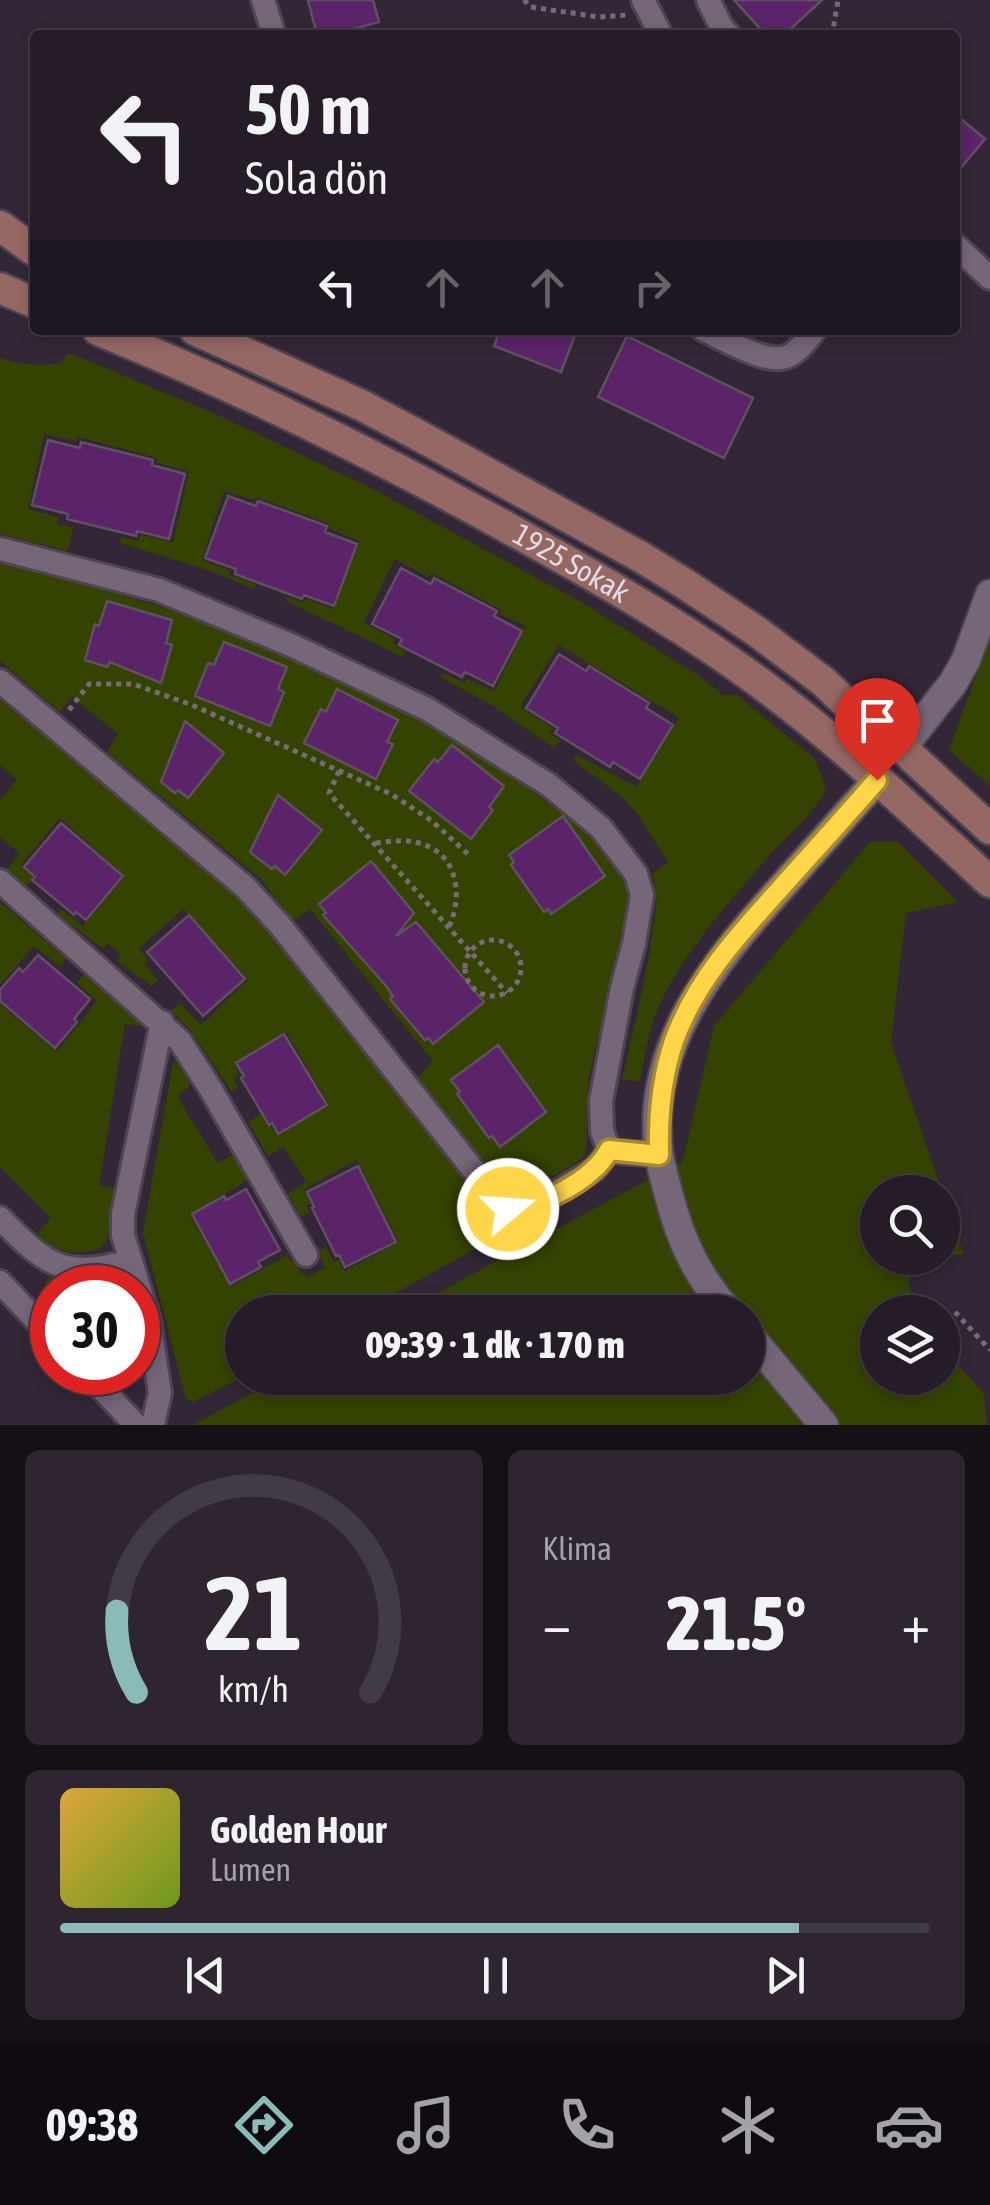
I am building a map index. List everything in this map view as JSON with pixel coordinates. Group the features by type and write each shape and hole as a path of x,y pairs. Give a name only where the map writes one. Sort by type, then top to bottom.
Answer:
{"main road":[{"path":"0,226 30,247"},
{"path":"0,288 30,301"},
{"name":"1925 Sokak","path":"110,335 364,450 644,606 772,692 990,882"},
{"name":"1925 Sokak","path":"206,335 362,406 641,557 756,631 824,682 990,829"}],"street":[{"path":"263,0 272,30"},
{"path":"708,0 724,30"},
{"path":"647,6 659,30"},
{"path":"960,250 990,278"},
{"path":"715,335 766,358 784,358 810,335"},
{"path":"0,550 159,590 427,708 549,785 601,828 636,874 642,895 601,1100 602,1131 609,1150"},
{"path":"902,748 953,683 966,660 990,594"},
{"path":"0,681 246,887 508,1209 521,1210 540,1202 595,1169 609,1150"},
{"path":"717,1295 689,1256 659,1155 662,1081 674,1040 691,1002 736,938 877,780"},
{"path":"0,881 180,1041 306,1255"},
{"path":"153,1425 160,1393 149,1320 123,1235 123,1214 162,1022"},
{"path":"609,1150 659,1155"},
{"path":"0,1218 48,1262 65,1268 102,1268 130,1260"},
{"path":"0,1282 30,1314"},
{"path":"765,1354 824,1425"},
{"path":"108,1395 136,1425"}],"path":[{"path":"524,0 532,7 598,17 647,6"},
{"path":"833,30 838,0"},
{"path":"54,728 90,684 133,684 390,794 432,821 470,855"},
{"path":"338,771 330,793 507,993"},
{"path":"374,843 408,841 427,846 446,860 457,881 456,910 448,927"},
{"path":"500,940 515,950 521,969 514,987 507,993 489,997 472,989 464,963 481,942 500,940"},
{"path":"960,1317 990,1350"}],"green space":[{"path":"67,354 220,416 371,488 583,603 723,695 737,695 815,759 826,790 808,816 726,906 686,959 655,1018 640,1081 622,1080 650,946 656,900 652,874 668,862 622,797 573,760 576,755 637,787 679,718 559,645 520,707 553,728 549,733 561,740 554,748 493,706 440,677 444,673 494,691 526,626 432,573 428,577 395,559 364,623 395,639 393,643 406,652 403,657 286,601 287,597 304,603 307,599 334,609 360,541 332,530 327,523 256,497 254,500 224,491 202,560 257,585 254,589 214,572 120,543 121,537 138,541 141,535 173,542 189,472 157,463 157,458 78,437 76,441 44,434 28,509 58,517 57,524 73,527 68,551 0,534 0,358 46,365 61,363"},
{"path":"0,564 142,601 317,668 373,695 481,758 559,811 603,849 624,875 630,897 590,1073 585,1156 518,1191 493,1173 418,1077 433,1061 310,909 293,921 262,880 107,752 118,734 72,697 60,712 0,661"},
{"path":"990,638 990,786 949,750"},
{"path":"0,699 238,897 498,1222 486,1243 392,1295 225,1295 225,1386 193,1402 186,1399 160,1299 160,1265 151,1265 143,1233 173,1062 189,1081 189,1087 177,1096 218,1163 233,1155 248,1180 190,1215 231,1287 287,1255 307,1277 325,1268 318,1251 326,1247 334,1262 339,1260 345,1271 399,1242 357,1160 304,1189 310,1204 306,1206 309,1211 301,1217 288,1194 306,1182 284,1147 268,1156 248,1122 263,1113 277,1136 329,1105 286,1031 234,1063 239,1074 234,1078 238,1087 232,1092 191,1031 171,1011 180,1003 201,1025 248,980 183,909 139,949 158,980 151,986 117,961 121,954 108,943 103,949 57,914 61,909 83,926 125,876 60,818 21,865 34,876 26,886 7,870 20,853 0,837 0,800 17,780 0,765"},
{"path":"897,841 958,902 906,913 891,1043 937,1175 860,1175 860,1275 912,1275 908,1280 912,1295 860,1295 860,1395 960,1395 960,1367 984,1394 987,1425 193,1425 249,1395 765,1395 765,1295 434,1295 683,1161 714,1026 870,842"},
{"path":"0,902 66,959 60,967 34,946 0,985"},
{"path":"84,974 140,1016 146,1025 125,1024 99,1186 118,1188 107,1241 98,1249 79,1253 56,1248 37,1234 51,1218 0,1167 0,1004 57,1052 97,1001 77,983"}],"building":[{"path":"308,0 373,0 379,22 350,30 316,30"},
{"path":"734,0 822,0 789,30 761,30"},
{"path":"960,118 985,139 960,169"},
{"path":"498,335 575,335 561,372 494,346"},
{"path":"627,336 753,398 724,458 598,397"},
{"path":"48,440 80,448 81,442 153,460 152,465 185,474 169,539 137,531 136,536 67,519 68,514 32,505"},
{"path":"228,496 256,506 258,501 327,526 325,532 357,544 334,606 304,595 302,599 235,574 236,569 205,558"},
{"path":"401,568 431,584 434,578 497,611 494,616 522,631 493,686 465,672 462,677 399,645 402,639 372,624"},
{"path":"107,601 172,620 166,643 172,645 161,683 110,662 107,667 85,660 95,624 99,626"},
{"path":"224,642 287,667 278,689 284,692 270,726 195,696 208,663 214,665"},
{"path":"559,654 586,671 589,666 649,703 646,708 673,725 640,779 613,762 610,767 555,733 558,728 526,708"},
{"path":"337,689 398,720 387,742 393,744 376,779 304,743 321,709 326,712"},
{"path":"185,721 224,753 188,798 161,782"},
{"path":"452,745 504,786 489,807 493,810 471,839 409,791 434,759 438,762"},
{"path":"278,795 322,830 285,875 250,852"},
{"path":"563,816 605,876 551,914 548,909 544,912 511,865 514,862 509,855"},
{"path":"61,823 123,876 86,920 76,912 74,915 32,880 35,877 24,867"},
{"path":"371,861 414,913 396,936 416,922 484,1002 433,1044 428,1038 425,1040 390,999 393,996 387,987 323,915 326,913 319,904"},
{"path":"189,915 245,979 203,1016 147,952"},
{"path":"38,955 90,999 55,1048 0,1001 0,990 19,968 23,972"},
{"path":"284,1034 327,1105 278,1134 241,1078 244,1076 236,1063"},
{"path":"498,1045 546,1112 500,1147 492,1136 489,1138 451,1080"},
{"path":"358,1166 396,1242 345,1267 336,1256 307,1192"},
{"path":"246,1189 280,1250 258,1262 261,1267 230,1284 192,1214"}],"route":[{"path":"508,1209 521,1210 574,1183 595,1169 609,1150 659,1155 662,1081 691,1002 736,938 877,780"}]}
